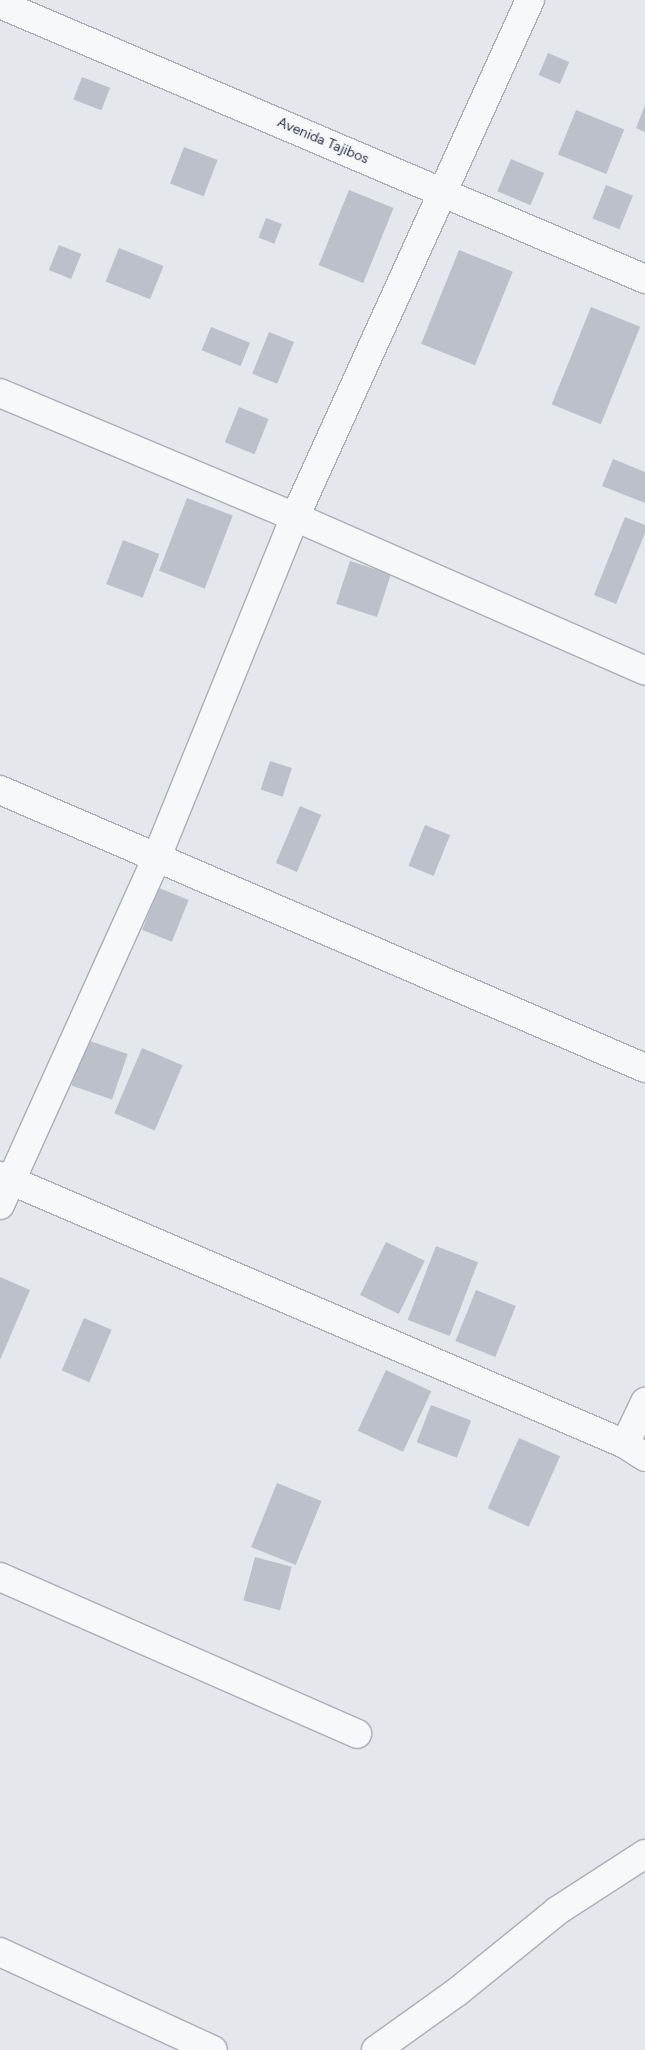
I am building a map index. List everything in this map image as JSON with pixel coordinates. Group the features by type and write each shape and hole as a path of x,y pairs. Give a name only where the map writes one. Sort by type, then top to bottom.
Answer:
{"street":[{"path":"530,0 444,193 295,517 156,859 4,1187 635,1451 645,1402"},
{"name":"Avenida Tajibos","path":"0,4 645,279"},
{"path":"0,394 295,517 645,672"},
{"path":"0,790 156,859 645,1068"},
{"path":"0,1577 357,1734"},
{"path":"376,2050 457,1992 557,1911 645,1854"},
{"path":"0,1952 213,2050"}],"building":[{"path":"548,53 569,62 560,84 539,75"},
{"path":"82,77 110,88 101,110 73,99"},
{"path":"645,105 645,132 636,128"},
{"path":"576,110 624,129 606,174 558,155"},
{"path":"184,147 218,160 204,196 170,183"},
{"path":"511,159 544,173 530,205 497,191"},
{"path":"606,185 633,196 619,229 593,218"},
{"path":"349,190 394,208 363,283 319,265"},
{"path":"266,218 282,224 274,244 258,238"},
{"path":"59,245 81,254 71,279 49,270"},
{"path":"119,248 164,266 150,299 106,281"},
{"path":"459,250 513,272 475,365 421,344"},
{"path":"591,307 640,327 601,424 552,404"},
{"path":"211,327 250,343 241,366 202,350"},
{"path":"269,332 294,342 277,384 252,374"},
{"path":"239,407 269,419 254,454 225,442"},
{"path":"613,459 645,472 645,503 602,486"},
{"path":"187,498 233,516 205,588 159,571"},
{"path":"625,517 645,525 645,533 616,604 594,595"},
{"path":"123,540 159,554 143,598 106,584"},
{"path":"350,561 391,574 377,617 336,604"},
{"path":"270,761 292,768 283,797 261,790"},
{"path":"300,806 321,815 297,872 276,863"},
{"path":"425,825 450,835 434,876 409,866"},
{"path":"159,888 189,900 172,942 142,930"},
{"path":"87,1040 128,1054 112,1099 71,1085"},
{"path":"142,1048 183,1065 155,1131 114,1113"},
{"path":"386,1242 425,1261 399,1314 360,1295"},
{"path":"436,1246 478,1262 450,1336 408,1320"},
{"path":"0,1277 30,1290 0,1360"},
{"path":"476,1290 516,1306 495,1357 455,1341"},
{"path":"84,1318 112,1330 89,1382 62,1370"},
{"path":"386,1370 431,1391 403,1452 358,1431"},
{"path":"431,1405 471,1420 457,1458 417,1442"},
{"path":"519,1438 560,1456 529,1527 488,1508"},
{"path":"277,1483 322,1501 296,1565 251,1547"},
{"path":"255,1557 292,1567 280,1610 243,1600"}]}
